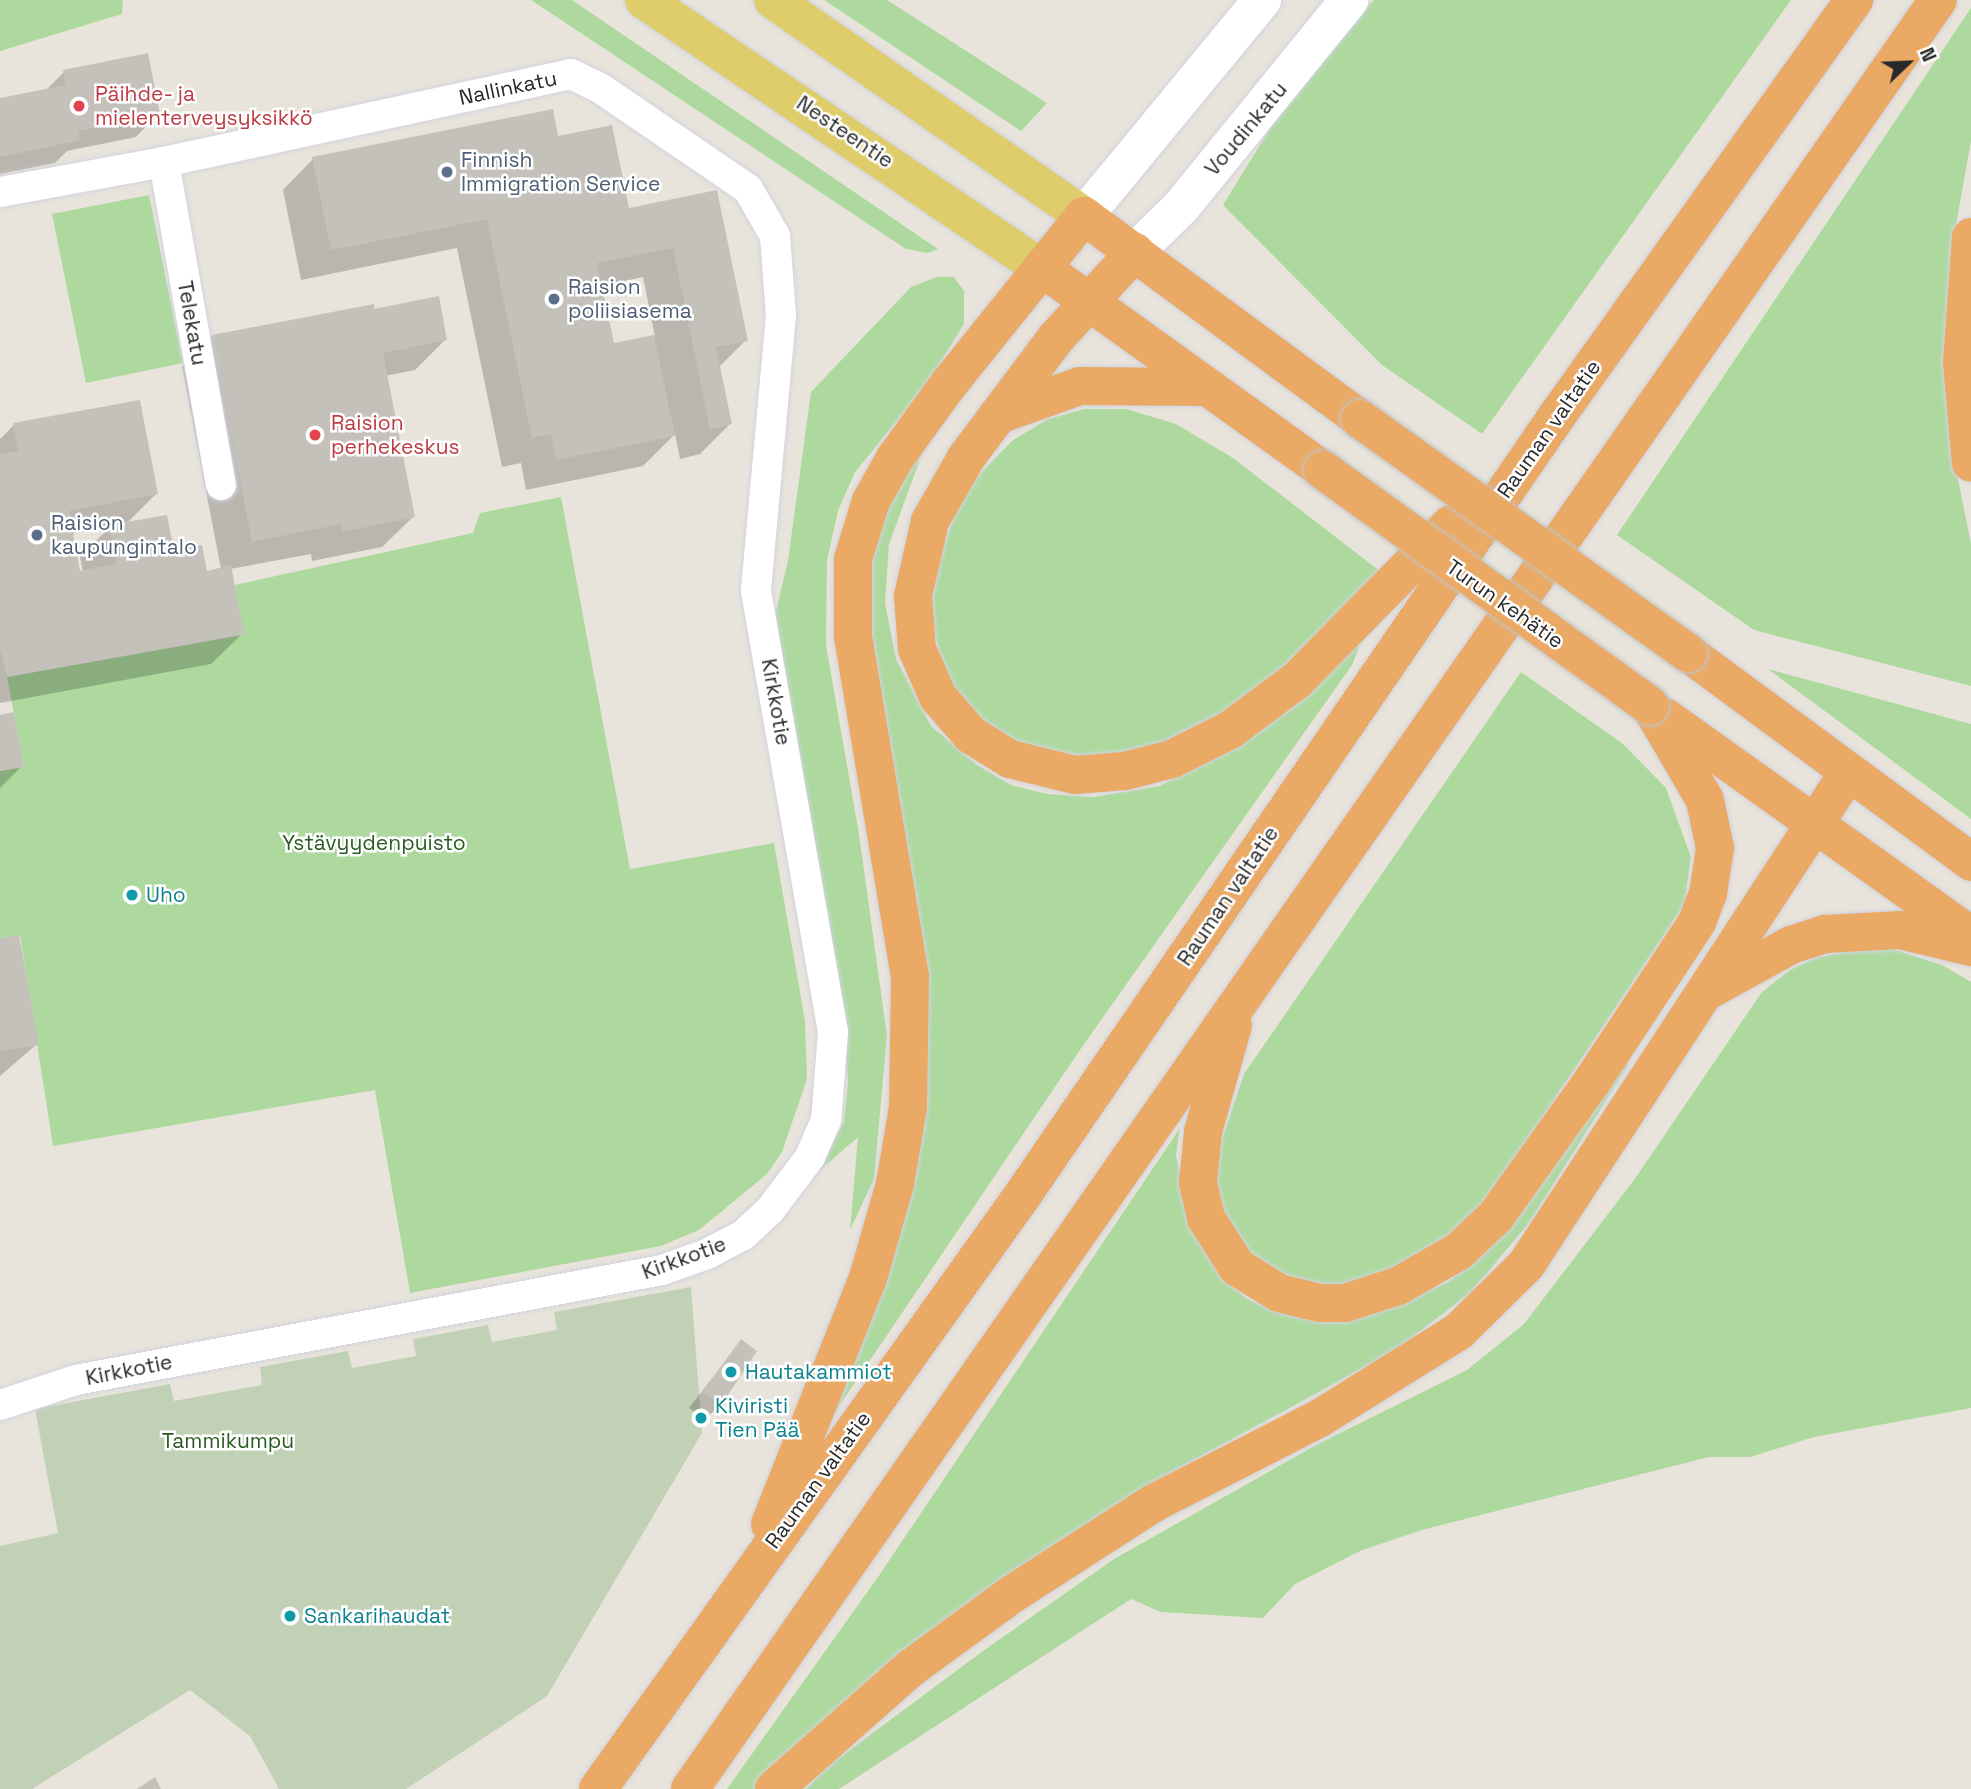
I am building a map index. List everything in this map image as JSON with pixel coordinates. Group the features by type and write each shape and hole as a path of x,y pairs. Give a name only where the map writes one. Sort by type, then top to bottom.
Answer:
{"highway":[{"name":"Rauman valtatie","path":"598,1789 1020,1199 1559,413 1854,0"},
{"path":"690,1789 1938,0"},
{"path":"748,1578 868,1278 895,1184 908,1107 910,977 853,636 853,559 867,511 895,458 1084,216 1360,419 1688,653 1971,862"},
{"path":"1971,237 1962,363 1971,463"},
{"path":"1135,252 1087,300 997,416 939,499 930,521 913,596 917,649 938,697 971,735 1010,759 1075,775 1125,771 1172,759 1251,716 1322,658 1559,413"},
{"name":"Turun kehätie","path":"1042,268 1650,706 1754,784 1815,823 1971,935"},
{"path":"997,416 1080,386 1207,387"},
{"path":"1242,997 1198,1162 1199,1197 1224,1253 1264,1286 1320,1303 1366,1299 1419,1276 1459,1251 1496,1216 1591,1083 1697,922 1708,894 1715,848 1705,800 1650,706"},
{"path":"774,1789 911,1668 1014,1593 1152,1504 1320,1418 1459,1331 1526,1265 1848,773"},
{"path":"1702,994 1791,945 1825,934 1900,930 1971,947"}],"main road":[{"name":"Nesteentie","path":"645,0 1042,268"},
{"path":"773,0 1084,216 1262,0"},
{"name":"Voudinkatu","path":"1135,252 1181,206 1266,107 1349,0"}],"street":[{"name":"Nallinkatu","path":"0,192 164,162 571,74 600,88 748,189 775,236 781,315 756,591"},
{"name":"Telekatu","path":"164,162 220,485"},
{"name":"Kirkkotie","path":"0,1405 76,1380 662,1270 743,1235 770,1210 810,1157 826,1120 833,1032 756,591"}],"green space":[{"path":"0,0 123,0 122,14 0,51"},
{"path":"531,0 572,0 938,249 928,253 906,249"},
{"path":"824,0 887,0 1047,103 1021,131"},
{"path":"1374,0 1791,0 1482,434 1382,365 1223,205 1305,72"},
{"path":"1971,8 1971,141 1951,253 1944,343 1952,449 1971,544 1971,686 1754,630 1617,535"},
{"path":"149,195 183,363 86,383 52,214"},
{"path":"937,277 954,277 964,291 964,324 928,383 855,472 838,511 827,560 826,645 859,834 887,1036 874,1179 850,1230 858,1137 819,1171 844,1121 848,1082 843,1008 774,619 788,561 811,392 911,287"},
{"path":"1085,409 1126,409 1176,424 1233,458 1381,572 1271,677 1222,714 1166,745 1130,754 1080,756 1035,749 1000,736 949,688 930,616 941,552 965,489 1013,440 1048,419"},
{"path":"926,443 889,544 885,603 896,659 931,726 977,765 1011,785 1047,794 1093,797 1160,786 1228,749 1360,645 1352,665 1082,1047 831,1418 913,1166 870,693 861,549"},
{"name":"Ystävyydenpuisto","path":"561,497 630,869 774,843 805,1021 807,1079 782,1152 767,1174 699,1230 661,1246 410,1293 375,1090 53,1146 20,935 0,938 0,771 24,766 7,677 243,635 235,585 473,533 480,513"},
{"path":"1768,669 1971,724 1971,819"},
{"path":"1521,672 1623,744 1666,788 1691,857 1684,905 1482,1208 1438,1253 1327,1290 1259,1265 1225,1225 1216,1181 1222,1139 1244,1074"},
{"path":"1862,948 1895,950 1942,965 1971,982 1971,1408 1814,1437 1750,1457 1709,1457 1422,1530 1360,1551 1295,1584 1263,1618 1161,1612 1131,1599 839,1789 806,1789 827,1767 983,1651 1114,1559 1318,1444 1467,1370 1524,1324 1634,1180 1762,992 1790,970 1815,958"},
{"path":"1624,1061 1629,1064 1529,1223 1471,1292 1396,1350 1148,1485 789,1754 755,1789 727,1789 878,1577 1180,1128 1176,1156 1192,1226 1224,1280 1246,1298 1270,1310 1309,1320 1383,1310 1448,1282 1494,1244"},
{"name":"Tammikumpu","path":"691,1287 702,1433 547,1696 406,1789 279,1789 250,1736 190,1690 32,1789 0,1789 0,1546 58,1533 35,1409 170,1384 174,1401 262,1385 260,1367 348,1351 352,1368 416,1356 413,1339 488,1325 492,1342 557,1330 554,1312"}],"building":[{"name":"Päihde- ja mielenterveysyksikkö","path":"148,53 160,114 78,131 80,140 0,157 0,98 66,85 63,70"},
{"name":"Raision poliisiasema","path":"553,109 558,136 612,125 629,208 717,190 748,341 716,347 732,424 710,429 673,248 597,263 614,343 654,335 675,436 556,460 551,434 532,438 487,219 331,250 312,157"},
{"name":"Raision perhekeskus","path":"439,296 447,340 383,353 415,517 342,532 341,524 252,542 212,335 374,304 374,309"},
{"name":"Raision kaupungintalo","path":"140,400 158,494 69,511 80,571 117,564 109,525 167,515 174,550 202,545 207,571 231,565 244,634 7,677 0,648 0,455 18,451 13,423"},
{"path":"14,712 24,767 0,771 0,715"},
{"path":"19,935 39,1045 0,1051 0,938"},
{"name":"Hautakammiot","path":"741,1339 757,1351 722,1404 702,1393"},
{"path":"155,1777 161,1789 137,1789"}],"place":[{"name":"Päihde- ja mielenterveysyksikkö","path":"79,106"},
{"name":"Finnish Immigration Service","path":"447,172"},
{"name":"Raision poliisiasema","path":"554,299"},
{"name":"Raision perhekeskus","path":"315,435"},
{"name":"Raision kaupungintalo","path":"37,535"},
{"name":"Uho","path":"132,895"},
{"name":"Hautakammiot","path":"731,1372"},
{"name":"Kiviristi Tien Pää","path":"701,1418"},
{"name":"Sankarihaudat","path":"290,1616"}]}
